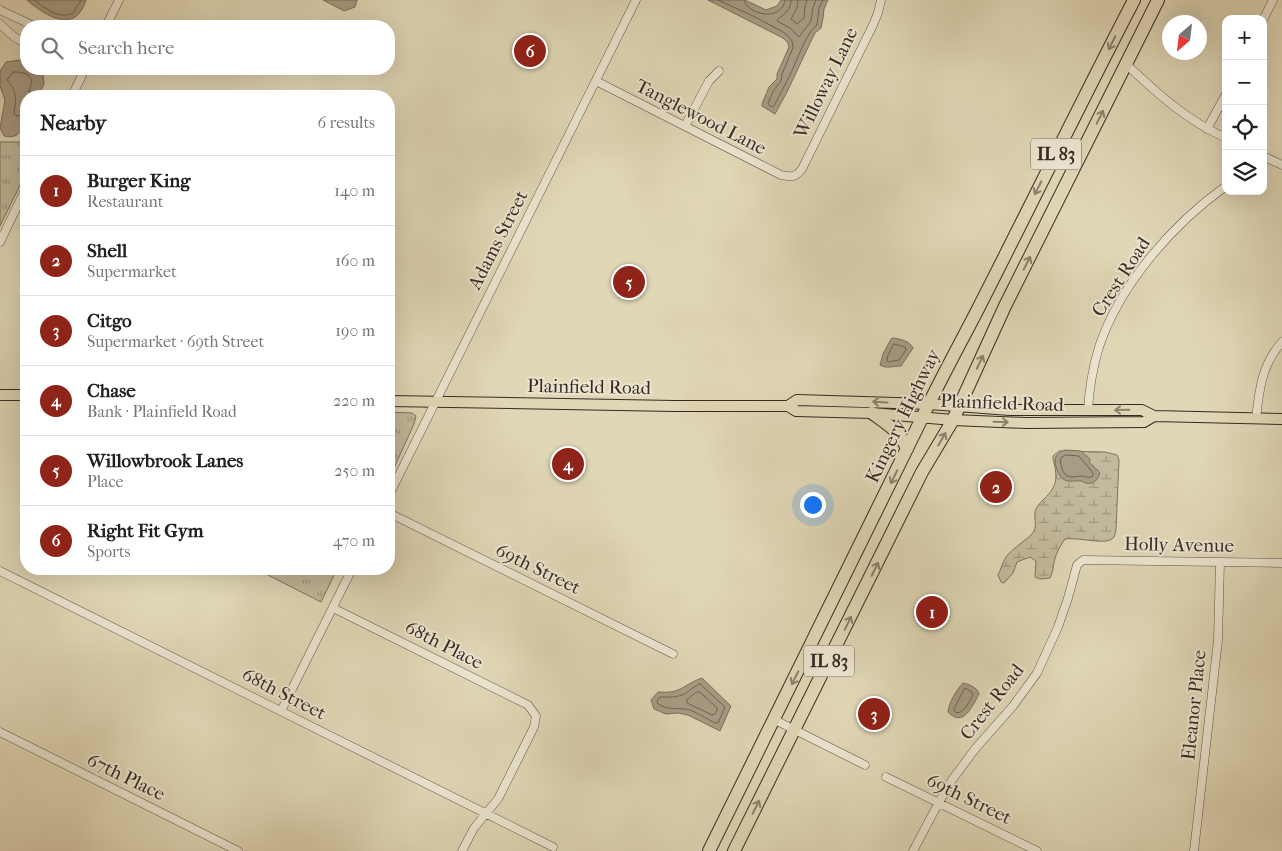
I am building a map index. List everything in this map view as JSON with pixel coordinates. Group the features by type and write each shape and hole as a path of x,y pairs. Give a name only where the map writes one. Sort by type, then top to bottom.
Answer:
{"highway":[{"name":"Kingery Highway","path":"709,851 775,720 922,417 1134,0"},
{"name":"IL 83","path":"734,851 922,472 953,420 1005,306 1158,0"},
{"path":"872,413 904,439 907,449"}],"main road":[{"path":"0,394 20,395"},
{"name":"Plainfield Road","path":"788,406 797,400 929,404 1010,410 1142,410 1154,416 1282,419"},
{"name":"Plainfield Road","path":"395,401 788,406 796,411 872,413 953,420 1026,423 1094,424 1144,422 1154,416"}],"street":[{"path":"109,20 119,0"},
{"name":"Adams Street","path":"395,483 636,0"},
{"name":"Willoway Lane","path":"794,176 802,169 873,24 881,0"},
{"path":"1266,15 1273,0"},
{"path":"0,10 21,20"},
{"path":"0,24 20,40"},
{"path":"1126,64 1171,105 1207,129 1222,136"},
{"path":"685,126 709,81 719,71"},
{"path":"75,90 82,75"},
{"name":"Tanglewood Lane","path":"596,81 781,175 794,176"},
{"path":"1207,129 1222,101"},
{"path":"1267,159 1282,164"},
{"name":"Crest Road","path":"1088,411 1092,379 1100,346 1105,332 1123,298 1143,268 1166,239 1191,214 1222,189"},
{"path":"0,242 20,200"},
{"path":"1256,419 1262,376 1274,352 1282,342"},
{"name":"69th Street","path":"395,516 673,654"},
{"name":"Holly Avenue","path":"1077,565 1083,560 1282,563"},
{"name":"Eleanor Place","path":"1194,851 1218,639 1220,562"},
{"name":"Crest Road","path":"913,851 952,780 1013,706 1037,673 1058,627 1077,565"},
{"name":"68th Street","path":"0,571 553,847"},
{"path":"281,711 349,575"},
{"name":"68th Place","path":"333,608 528,705 536,716 534,727 498,799 486,814"},
{"path":"775,720 865,765"},
{"name":"67th Place","path":"0,732 238,851"},
{"name":"69th Street","path":"886,777 1037,851"},
{"path":"462,851 474,828 486,814"}],"green space":[{"path":"0,142 20,142 20,185 0,226"},
{"path":"395,412 412,413 416,416 395,466"},
{"path":"1059,451 1105,452 1117,455 1119,460 1116,530 1114,536 1106,541 1065,539 1056,556 1050,578 1040,579 1035,577 1036,561 1030,557 1017,562 1013,573 1004,583 1001,582 998,575 1006,557 1034,531 1036,508 1049,494 1056,480 1053,456"},
{"path":"268,575 334,575 321,602"}],"water":[{"path":"27,0 86,0 79,14 74,18 63,20 50,16"},
{"path":"323,0 357,0 355,7 344,11"},
{"path":"708,0 745,0 766,10 777,6 781,0 828,0 824,9 821,28 815,33 775,114 762,106 762,104 769,87 777,79 777,74 789,47 788,43 783,38"},
{"path":"20,60 20,75 43,75 44,84 41,90 20,90 20,132 12,137 4,136 0,128 5,100 0,86 0,71 6,62"},
{"path":"893,338 907,342 913,348 901,366 882,366 880,365 883,354"},
{"path":"1065,450 1081,451 1090,459 1089,462 1100,473 1095,481 1085,483 1082,481 1068,481 1059,475 1055,459 1058,454"},
{"path":"702,678 731,706 720,731 688,715 678,713 666,714 654,709 651,700 658,692 672,692"},
{"path":"963,683 973,687 979,694 970,710 963,717 958,718 948,712 953,697"}],"place":[{"name":"Right Fit Gym","path":"530,51"},
{"name":"Willowbrook Lanes","path":"629,282"},
{"name":"Chase","path":"568,464"},
{"name":"Shell","path":"996,487"},
{"name":"Burger King","path":"932,612"},
{"name":"Citgo","path":"874,714"}]}
